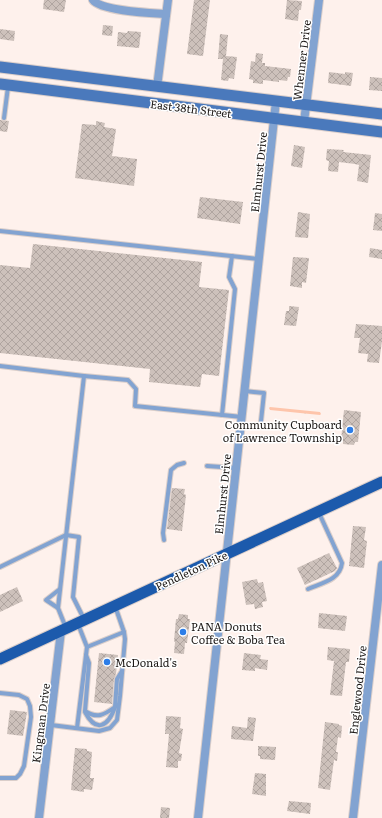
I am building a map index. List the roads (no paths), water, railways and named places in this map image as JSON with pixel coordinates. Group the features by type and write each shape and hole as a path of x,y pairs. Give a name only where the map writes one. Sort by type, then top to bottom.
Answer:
{"main road":[{"name":"East 38th Street","path":"0,66 382,114"},
{"name":"East 38th Street","path":"4,85 382,132"},
{"name":"Pendleton Pike","path":"0,659 382,482"}],"street":[{"path":"93,0 109,8 166,14"},
{"path":"158,87 168,0"},
{"name":"Whenner Drive","path":"304,122 319,0"},
{"name":"Elmhurst Drive","path":"198,818 276,101"},
{"name":"Englewood Drive","path":"353,818 382,565"},
{"name":"Kingman Drive","path":"39,818 64,630"}],"lane":[{"path":"4,85 4,118"},
{"path":"0,231 259,259"},
{"path":"222,415 236,289 230,277 232,256"},
{"path":"0,366 128,380 136,389 135,406 242,417"},
{"path":"64,630 58,608 84,376"},
{"path":"245,391 264,393 261,421"},
{"path":"164,540 163,533 171,470 177,465 184,463"},
{"path":"207,466 236,468"},
{"path":"308,589 336,577 341,570 342,563 318,511"},
{"path":"0,567 66,535 79,537 73,597 81,622 86,655 77,728"},
{"path":"58,608 46,600 60,589"},
{"path":"51,725 99,731 110,728 117,720 125,639 115,605"},
{"path":"86,647 124,632"},
{"path":"86,655 89,663 85,711 93,723 104,724 111,718 114,707 117,679 122,671"},
{"path":"0,693 27,699 30,706 31,717 24,766 20,774 16,778 0,778"},
{"path":"85,711 92,716 107,712 114,707"}],"place":[{"name":"Community Cupboard of Lawrence Township","path":"350,430"},
{"name":"PANA Donuts Coffee & Boba Tea","path":"183,632"},
{"name":"McDonald's","path":"107,662"}]}
